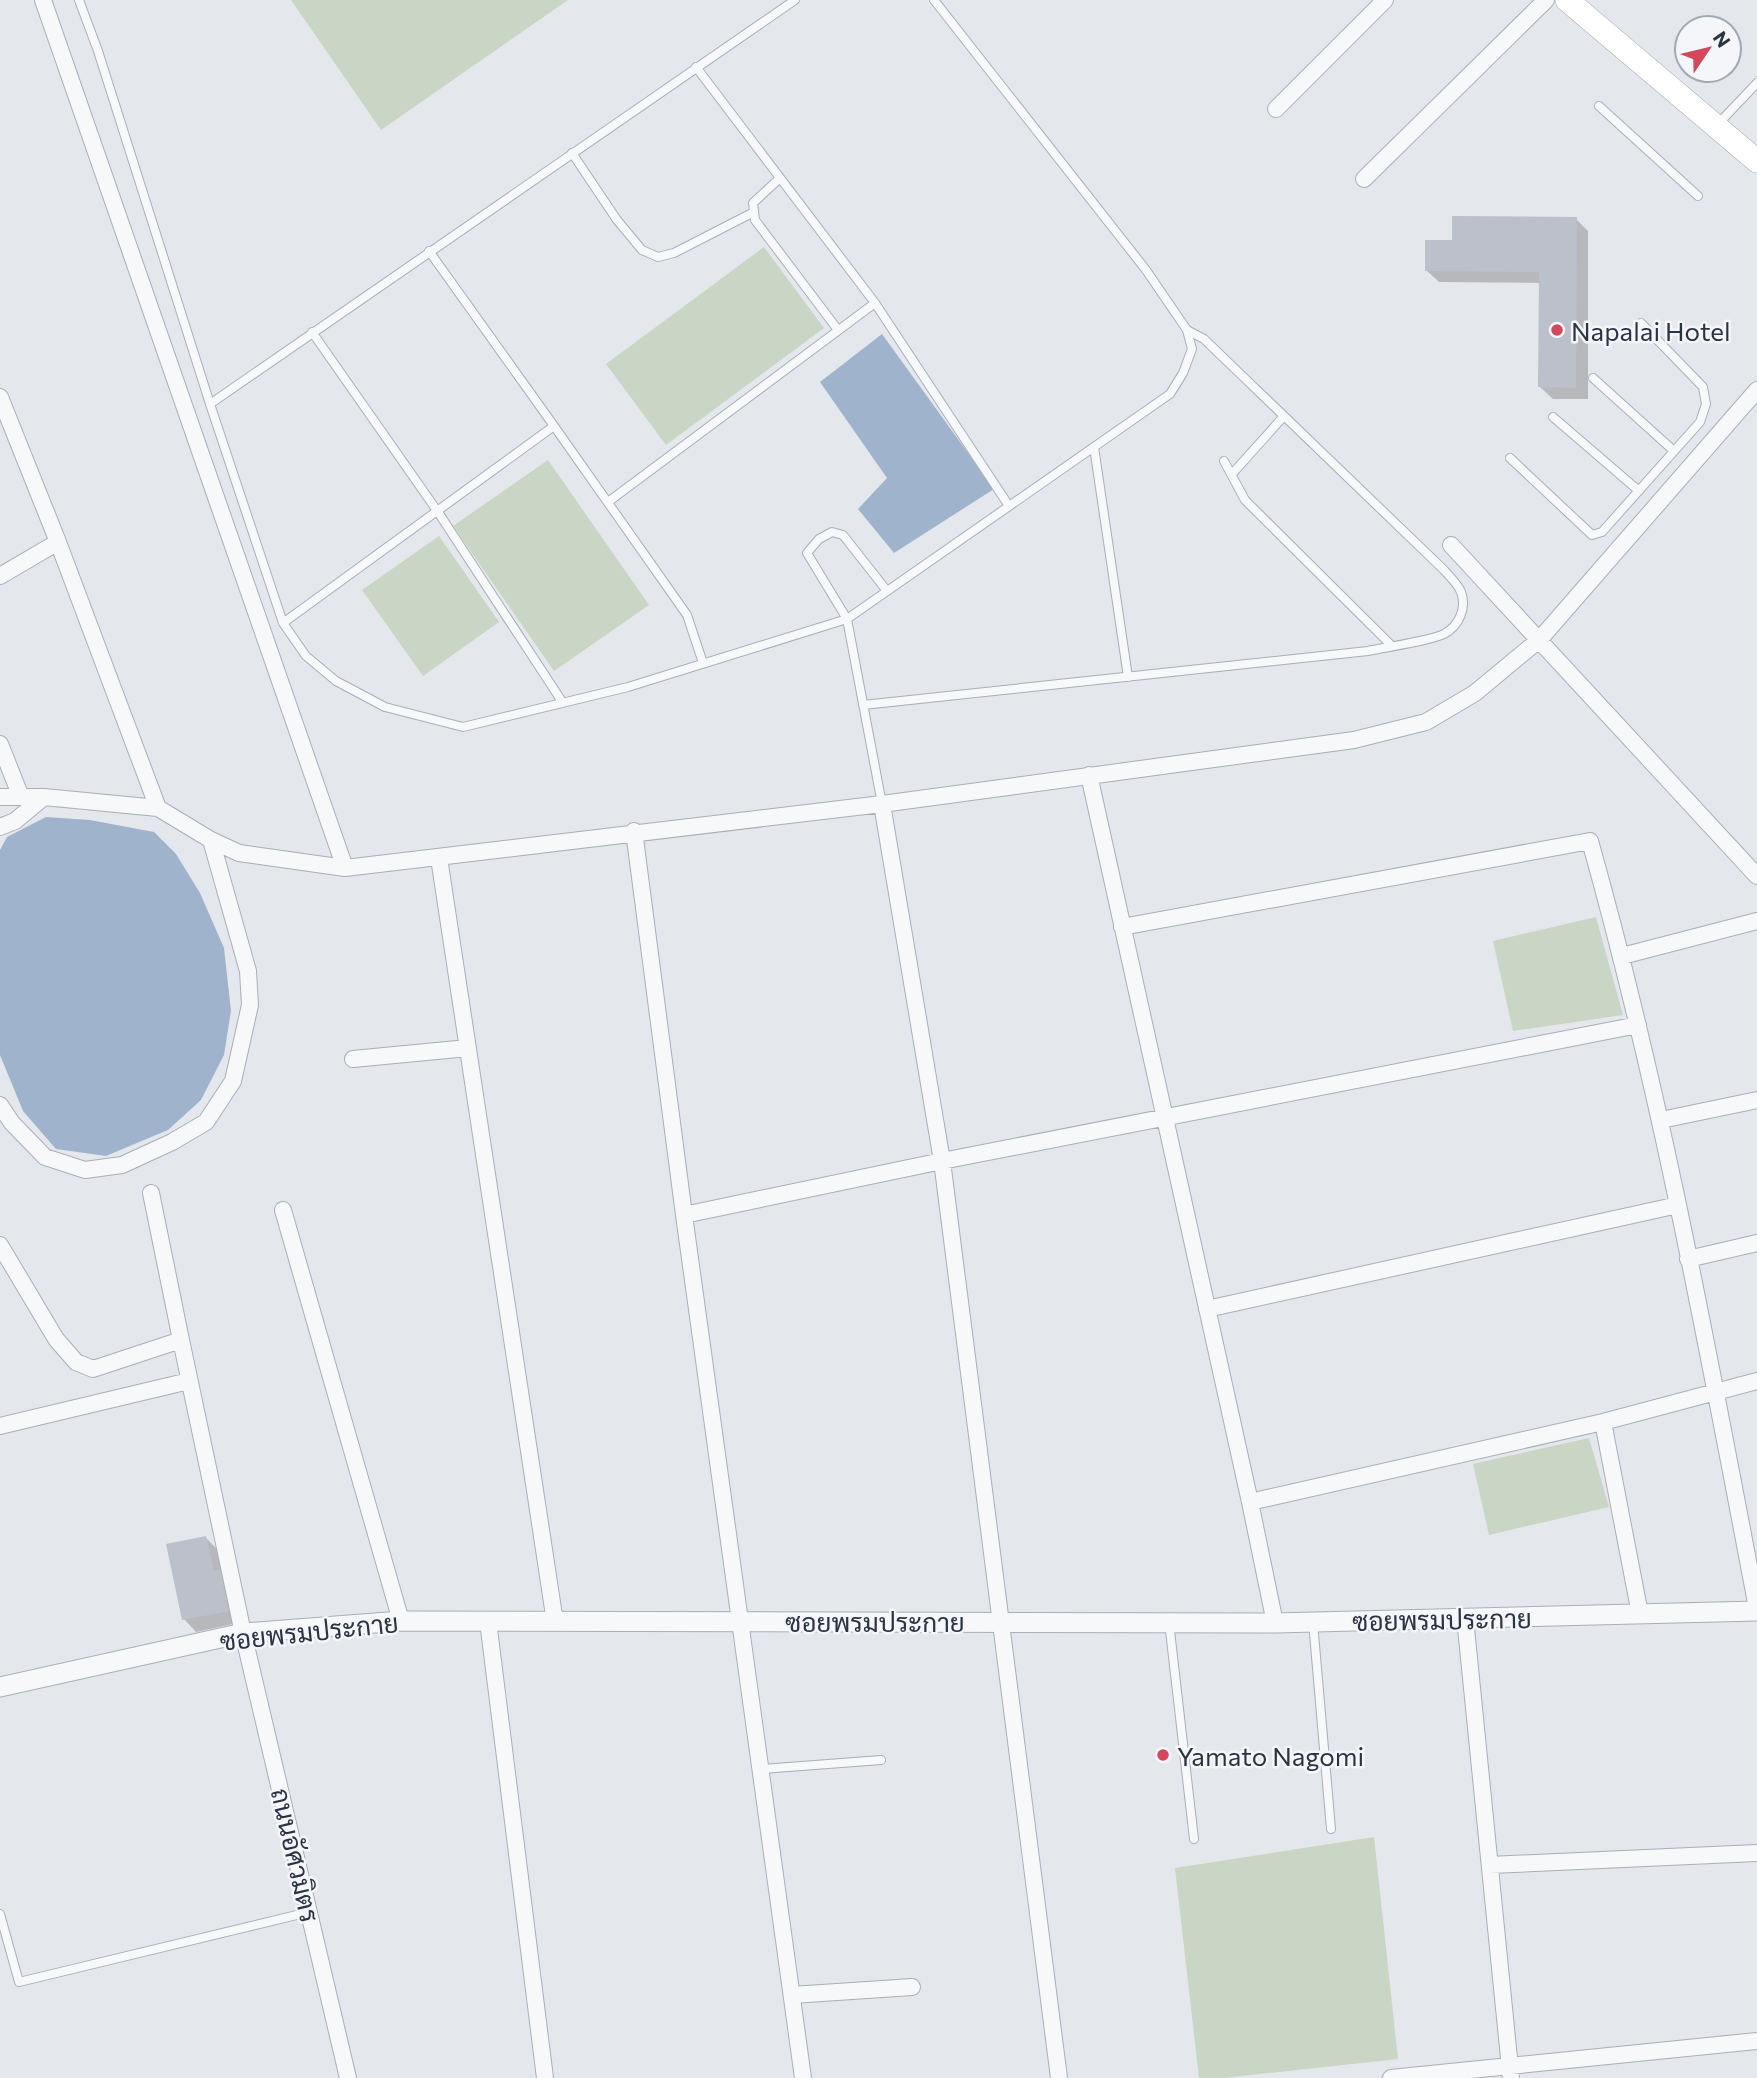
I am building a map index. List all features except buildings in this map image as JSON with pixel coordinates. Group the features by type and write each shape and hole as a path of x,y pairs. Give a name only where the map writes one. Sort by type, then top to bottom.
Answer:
{"main road":[{"path":"1567,0 1757,161"}],"street":[{"path":"43,0 345,868"},
{"path":"1276,109 1385,0"},
{"path":"1364,179 1546,0"},
{"path":"0,797 44,797 158,808 211,840 239,853 345,868 634,831 882,804 1354,740 1426,722 1475,693 1540,639 1757,390"},
{"path":"0,397 58,542 158,808"},
{"path":"0,576 58,542"},
{"path":"1451,545 1757,876"},
{"path":"0,744 21,797"},
{"path":"1089,775 1251,1503 1275,1623"},
{"path":"0,827 15,821 44,797"},
{"path":"882,804 942,1161 1059,2078"},
{"path":"634,831 684,1216 803,2078"},
{"path":"0,1105 12,1123 45,1157 85,1170 122,1165 172,1142 206,1122 233,1082 250,1005 248,971 211,840"},
{"path":"1122,927 1590,841 1622,957 1661,1120 1757,1609"},
{"path":"439,858 555,1622"},
{"path":"1622,957 1757,921"},
{"path":"684,1216 942,1161 1638,1025"},
{"path":"353,1059 468,1048"},
{"path":"1661,1120 1757,1100"},
{"name":"ถนนอัศวมิตร","path":"151,1193 243,1633 348,2078"},
{"path":"1207,1309 1678,1205"},
{"path":"283,1210 401,1621"},
{"path":"1688,1259 1757,1243"},
{"path":"0,1245 56,1339 76,1362 93,1369 181,1340"},
{"path":"0,1426 189,1381"},
{"path":"1251,1503 1603,1422 1757,1381"},
{"path":"1603,1422 1640,1614"},
{"name":"ซอยพรมประกาย","path":"0,1687 243,1633 401,1621 1275,1623 1757,1609"},
{"path":"1465,1618 1511,2072"},
{"path":"488,1621 545,2078"},
{"path":"1490,1865 1757,1853"},
{"path":"792,1995 912,1987"},
{"path":"1393,2078 1511,2072 1757,2041"}],"lane":[{"path":"79,0 283,623 306,656 336,681 385,707 463,727 628,687 847,619 1170,394 1183,373 1192,349 1186,330 1146,270 934,0"},
{"path":"210,404 795,0"},
{"path":"696,67 875,303 1009,506"},
{"path":"1716,126 1757,83"},
{"path":"1599,106 1698,196"},
{"path":"572,153 617,219 642,250 658,257 674,253 754,212"},
{"path":"780,178 753,203 755,220 838,330"},
{"path":"429,251 687,615 703,663"},
{"path":"608,502 875,303"},
{"path":"1510,458 1592,535 1602,532 1700,422 1706,404 1703,387 1641,323"},
{"path":"863,705 1368,651 1443,634 1460,618 1463,607 1461,590 1444,570 1204,339 1186,330"},
{"path":"312,332 438,512 563,703"},
{"path":"1593,378 1674,451"},
{"path":"1232,474 1284,416"},
{"path":"1553,417 1639,491"},
{"path":"283,623 554,426"},
{"path":"1094,447 1128,677"},
{"path":"1224,461 1245,500 1392,646"},
{"path":"882,804 847,619 807,553 819,539 832,532 844,535 887,591"},
{"path":"1169,1622 1194,1839"},
{"path":"1313,1622 1331,1829"},
{"path":"761,1769 881,1760"},
{"path":"0,1914 19,1982 309,1912"}],"green space":[{"path":"291,0 568,0 381,130"},
{"path":"764,247 824,328 666,445 606,364"},
{"path":"548,460 649,605 554,671 453,526"},
{"path":"439,536 499,622 423,676 362,590"},
{"path":"1596,917 1623,1015 1513,1031 1493,941"},
{"path":"1589,1438 1609,1507 1489,1535 1473,1464"},
{"path":"1374,1837 1398,2059 1224,2078 1199,2078 1175,1868"}],"water":[{"path":"882,334 994,489 894,553 858,509 887,478 820,382"},
{"path":"46,817 90,820 154,832 176,854 200,893 224,948 231,1011 224,1055 201,1100 168,1130 106,1156 56,1149 23,1111 0,1055 0,850 7,837"}],"place":[{"name":"Napalai Hotel","path":"1557,330"},
{"name":"Yamato Nagomi","path":"1163,1755"}]}
